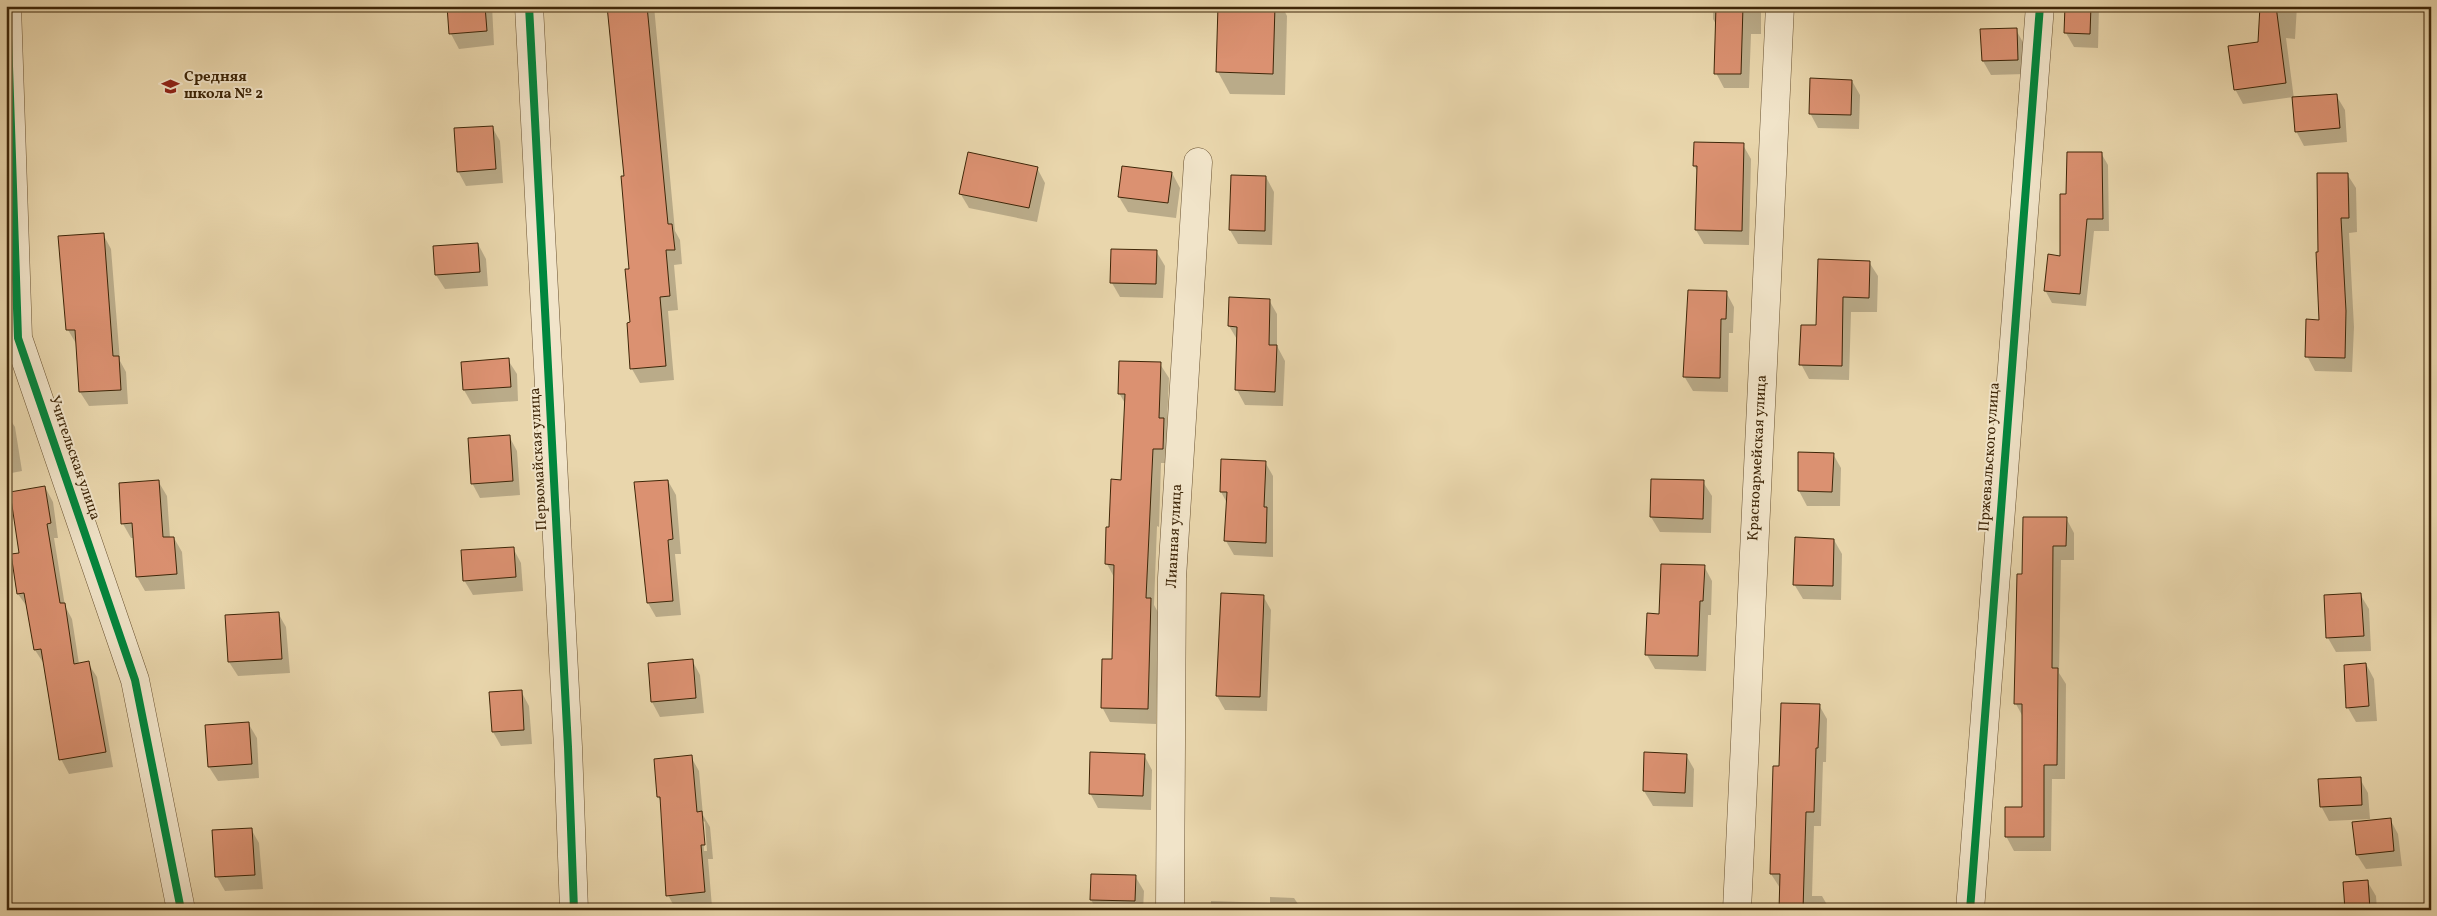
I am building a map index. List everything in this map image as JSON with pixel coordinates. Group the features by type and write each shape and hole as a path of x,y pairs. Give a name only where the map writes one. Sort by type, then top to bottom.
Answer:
{"street":[{"name":"Учительская улица","path":"6,6 18,338 135,680 181,910"},
{"name":"Первомайская улица","path":"529,6 568,747 574,910"},
{"name":"Красноармейская улица","path":"1737,910 1780,6"},
{"name":"Пржевальского улица","path":"1970,910 2040,6"},
{"name":"Лианная улица","path":"1170,910 1172,578 1198,162"}],"building":[{"path":"447,6 485,6 487,31 449,34"},
{"path":"607,6 647,6 668,224 672,224 675,250 666,250 670,296 660,297 666,366 630,369 627,323 630,322 625,269 629,269 621,176 624,176"},
{"path":"1218,6 1275,6 1273,74 1216,72"},
{"path":"1716,6 1743,6 1741,74 1714,74"},
{"path":"2065,6 2091,6 2090,34 2064,33"},
{"path":"2260,6 2276,6 2286,83 2234,90 2228,46 2258,42"},
{"path":"2017,28 2018,60 1982,61 1980,29"},
{"path":"1810,78 1852,80 1851,115 1809,114"},
{"path":"2337,94 2340,128 2295,132 2292,97"},
{"path":"493,126 496,169 457,172 454,128"},
{"path":"1694,142 1744,143 1742,231 1695,230 1697,166 1693,166"},
{"path":"968,152 1038,167 1029,208 959,194"},
{"path":"2067,152 2102,152 2103,219 2087,219 2080,294 2044,291 2048,254 2060,256 2060,194 2066,194"},
{"path":"1122,166 1172,172 1168,203 1118,197"},
{"path":"2317,173 2348,173 2349,218 2341,218 2346,311 2345,358 2305,357 2306,319 2319,320 2316,252 2318,252"},
{"path":"1231,175 1266,176 1265,231 1229,230"},
{"path":"104,233 113,356 119,356 121,390 79,392 75,330 66,330 58,236"},
{"path":"478,243 480,272 435,275 433,246"},
{"path":"1111,249 1157,250 1156,284 1110,283"},
{"path":"1818,259 1870,261 1869,298 1843,297 1842,366 1799,365 1801,325 1816,325"},
{"path":"1688,290 1727,291 1726,319 1721,319 1720,378 1683,377"},
{"path":"1229,297 1270,299 1269,345 1277,345 1275,392 1235,390 1237,327 1228,326"},
{"path":"509,358 511,387 463,390 461,362"},
{"path":"1119,361 1161,362 1159,418 1164,418 1163,449 1153,449 1146,598 1151,598 1148,709 1101,708 1102,659 1112,659 1114,565 1105,564 1106,527 1109,527 1111,479 1121,480 1125,394 1118,394"},
{"path":"510,435 513,481 471,484 468,438"},
{"path":"1798,452 1834,453 1832,492 1798,491"},
{"path":"1221,459 1266,461 1264,507 1267,507 1266,543 1224,541 1227,492 1220,492"},
{"path":"1651,479 1704,480 1703,519 1650,517"},
{"path":"159,480 163,537 174,537 177,574 136,577 132,523 121,524 119,483"},
{"path":"668,480 673,539 668,540 673,601 647,603 634,482"},
{"path":"45,486 51,523 47,524 60,603 65,603 74,664 89,661 106,752 59,760 41,649 34,650 24,593 17,594 11,554 19,553 10,492"},
{"path":"2023,517 2067,517 2066,546 2053,546 2052,668 2058,668 2057,765 2044,765 2044,837 2005,837 2005,807 2022,807 2022,704 2014,704 2017,574 2022,574"},
{"path":"1795,537 1834,539 1833,586 1793,585"},
{"path":"514,547 516,577 463,581 461,550"},
{"path":"1661,564 1705,565 1703,601 1700,601 1698,656 1645,655 1647,613 1659,614"},
{"path":"1221,593 1264,595 1260,697 1216,696"},
{"path":"2361,593 2364,636 2326,638 2324,595"},
{"path":"279,612 282,659 228,662 225,615"},
{"path":"693,659 696,698 651,702 648,663"},
{"path":"2366,663 2369,706 2346,708 2344,665"},
{"path":"522,690 524,730 492,732 489,692"},
{"path":"1781,703 1820,704 1818,748 1816,748 1814,812 1806,812 1803,910 1779,910 1780,874 1770,874 1773,766 1779,766"},
{"path":"249,722 252,764 208,767 205,725"},
{"path":"1090,752 1145,754 1143,796 1089,794"},
{"path":"1644,752 1687,754 1685,793 1643,791"},
{"path":"692,755 697,812 702,811 705,845 701,845 705,892 666,896 660,797 657,797 654,759"},
{"path":"2361,777 2362,805 2320,807 2318,779"},
{"path":"2391,818 2394,851 2356,855 2352,822"},
{"path":"252,828 255,875 215,877 212,830"},
{"path":"1091,874 1136,875 1135,901 1090,900"},
{"path":"2368,880 2370,910 2345,910 2343,882"}],"cycle path":[{"path":"7,6 18,338 135,680 181,910"},
{"path":"529,6 568,747 574,910"},
{"path":"1970,910 2040,6"}],"place":[{"name":"Средняя школа № 2","path":"170,86"}]}
